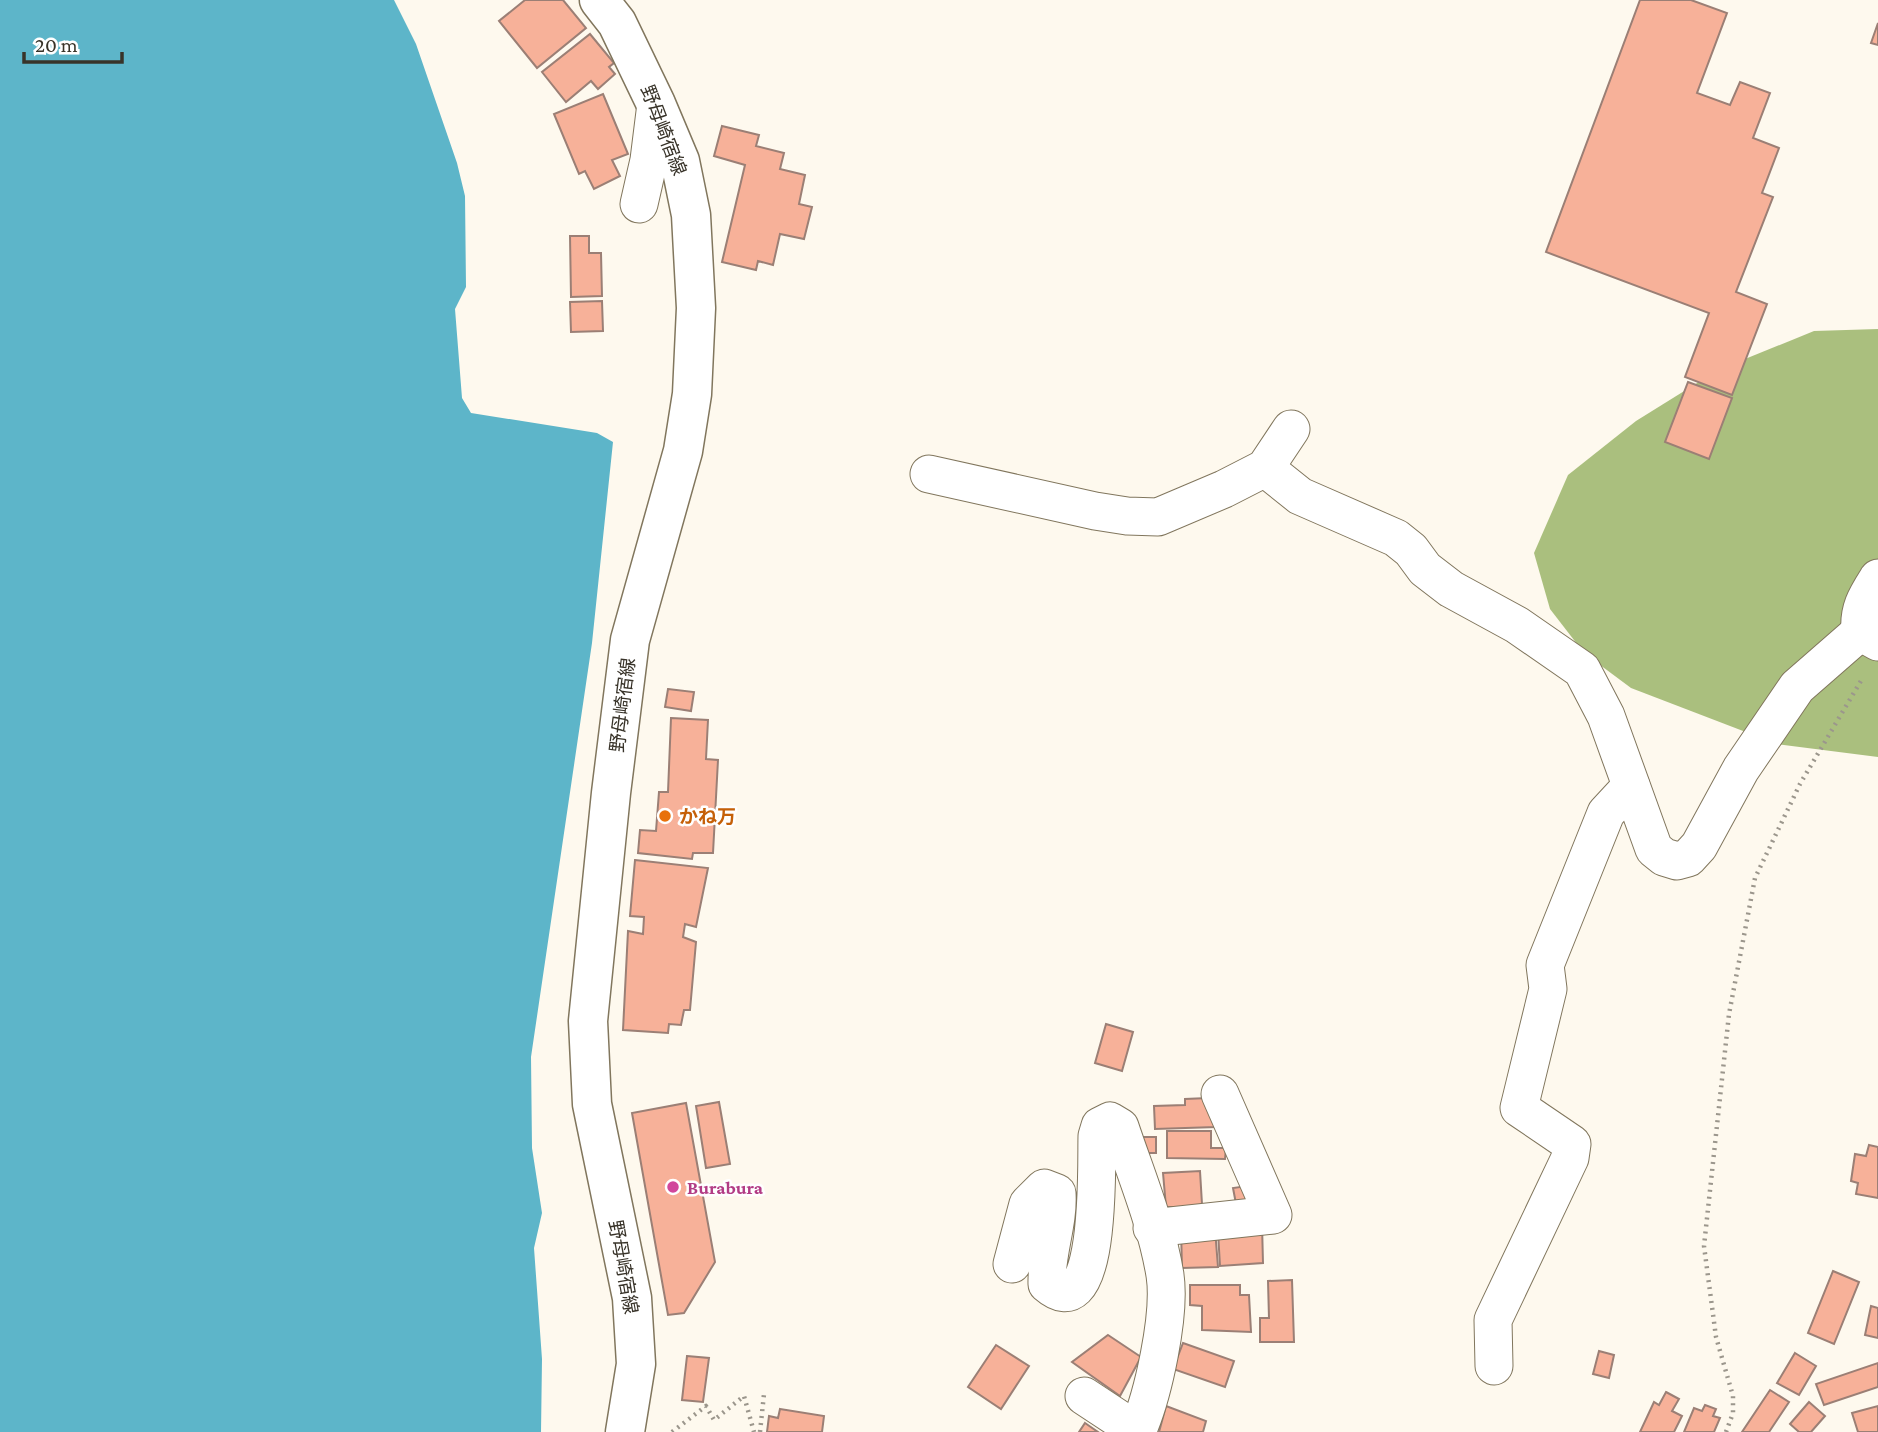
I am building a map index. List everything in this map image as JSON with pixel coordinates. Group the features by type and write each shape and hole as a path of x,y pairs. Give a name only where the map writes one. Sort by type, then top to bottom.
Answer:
{"main road":[{"name":"野母崎宿線","path":"599,0 617,23 680,161 691,215 696,308 692,394 683,451 630,640 611,793 588,1021 592,1104 632,1298 636,1364 625,1432"}],"street":[{"path":"639,204 649,160 656,104"},
{"path":"929,474 1095,511 1158,517 1265,468 1291,429"},
{"path":"1265,468 1300,496 1396,538 1411,550 1425,569 1451,589 1517,625 1582,670 1606,716 1654,849 1664,857 1677,861 1688,858 1699,846 1741,769 1797,687 1869,637 1859,620 1862,603 1878,578"},
{"path":"1494,1366 1493,1320 1570,1158 1572,1144 1519,1108 1548,989 1545,965 1606,813 1631,786"},
{"path":"1153,1228 1273,1215 1220,1094"},
{"path":"1012,1264 1028,1204 1044,1188 1057,1192 1058,1204 1047,1284 1056,1291 1067,1293 1080,1283 1088,1269 1093,1229 1097,1136 1100,1126 1110,1121 1120,1127 1153,1228 1165,1276 1166,1304 1151,1391 1137,1431 1084,1396"}],"path":[{"path":"1726,1432 1733,1413 1733,1396 1716,1337 1704,1246 1729,1014 1755,878 1800,783 1864,675"},
{"path":"760,1432 764,1394"},
{"path":"672,1432 706,1406 714,1420 744,1396 754,1432"}],"green space":[{"path":"1878,329 1878,757 1777,744 1631,688 1584,653 1550,609 1534,553 1568,475 1636,421 1718,370 1814,331"}],"water":[{"path":"0,0 394,0 416,44 457,163 465,196 466,287 455,309 462,398 471,413 597,433 613,442 592,643 531,1057 532,1148 542,1213 534,1248 542,1359 541,1432 0,1432"}],"building":[{"path":"525,0 563,0 586,28 537,68 499,21"},
{"path":"1640,0 1691,0 1727,13 1697,93 1730,105 1740,82 1770,93 1753,138 1779,148 1762,193 1773,197 1736,292 1767,304 1732,395 1685,377 1709,313 1546,252"},
{"path":"1878,23 1878,45 1871,43"},
{"path":"590,34 614,63 609,67 615,74 598,89 591,81 566,102 542,72"},
{"path":"603,94 628,154 612,160 620,176 594,189 585,171 579,174 554,114"},
{"path":"722,126 759,135 756,146 784,153 780,169 805,175 799,204 812,207 804,239 780,234 773,265 758,261 756,270 722,262 745,165 714,156"},
{"path":"570,236 589,236 589,253 601,253 602,296 571,297"},
{"path":"602,301 603,331 571,332 570,302"},
{"path":"1688,382 1732,398 1709,459 1665,442"},
{"path":"668,689 694,692 691,711 665,707"},
{"path":"671,718 708,720 706,759 718,760 713,853 693,853 692,859 638,853 640,830 656,831 659,792 668,792"},
{"path":"635,860 708,868 696,927 685,924 683,937 696,942 690,1010 684,1010 681,1025 669,1024 668,1033 623,1030 628,931 643,934 644,917 630,916"},
{"path":"1106,1024 1133,1032 1122,1071 1095,1063"},
{"path":"1208,1098 1216,1127 1155,1129 1154,1106 1185,1105 1185,1099"},
{"path":"719,1102 730,1164 706,1168 696,1106"},
{"name":"Burabura","path":"686,1103 715,1262 684,1313 668,1315 632,1113"},
{"path":"1167,1131 1211,1131 1211,1148 1226,1148 1225,1159 1167,1158"},
{"path":"1142,1137 1156,1137 1156,1153 1142,1153"},
{"path":"1869,1145 1878,1147 1878,1198 1856,1194 1858,1183 1851,1181 1855,1154 1866,1156"},
{"path":"1200,1171 1202,1204 1172,1217 1172,1207 1166,1207 1163,1173"},
{"path":"1247,1186 1251,1207 1237,1209 1233,1188"},
{"path":"1262,1224 1263,1263 1220,1266 1218,1232"},
{"path":"1215,1229 1218,1267 1182,1268 1181,1230"},
{"path":"1833,1271 1859,1282 1834,1344 1808,1333"},
{"path":"1292,1280 1294,1342 1260,1342 1260,1318 1269,1318 1268,1281"},
{"path":"1190,1285 1240,1285 1240,1295 1249,1295 1251,1332 1202,1330 1202,1306 1190,1305"},
{"path":"1871,1306 1878,1308 1878,1338 1865,1335"},
{"path":"1108,1335 1141,1357 1120,1396 1072,1362"},
{"path":"1183,1343 1234,1361 1225,1387 1173,1369"},
{"path":"996,1345 1029,1366 1001,1409 968,1387"},
{"path":"1599,1351 1614,1355 1609,1378 1593,1374"},
{"path":"1795,1353 1816,1366 1799,1395 1777,1383"},
{"path":"687,1356 709,1358 703,1402 682,1400"},
{"path":"1878,1363 1878,1387 1824,1405 1816,1384"},
{"path":"1770,1390 1789,1402 1769,1432 1742,1432"},
{"path":"1666,1392 1679,1399 1672,1411 1682,1416 1674,1432 1640,1432 1654,1402 1659,1405"},
{"path":"1809,1402 1825,1416 1811,1432 1799,1432 1790,1424"},
{"path":"1705,1405 1716,1409 1713,1416 1720,1418 1714,1432 1684,1432 1694,1408 1702,1411"},
{"path":"1166,1406 1206,1421 1203,1432 1159,1432"},
{"path":"1878,1406 1878,1432 1858,1432 1852,1413"},
{"path":"780,1409 824,1416 822,1432 767,1432 769,1416 778,1418"},
{"path":"1085,1423 1098,1432 1079,1432"}],"place":[{"name":"かね万","path":"665,816"},
{"name":"Burabura","path":"673,1187"}]}
